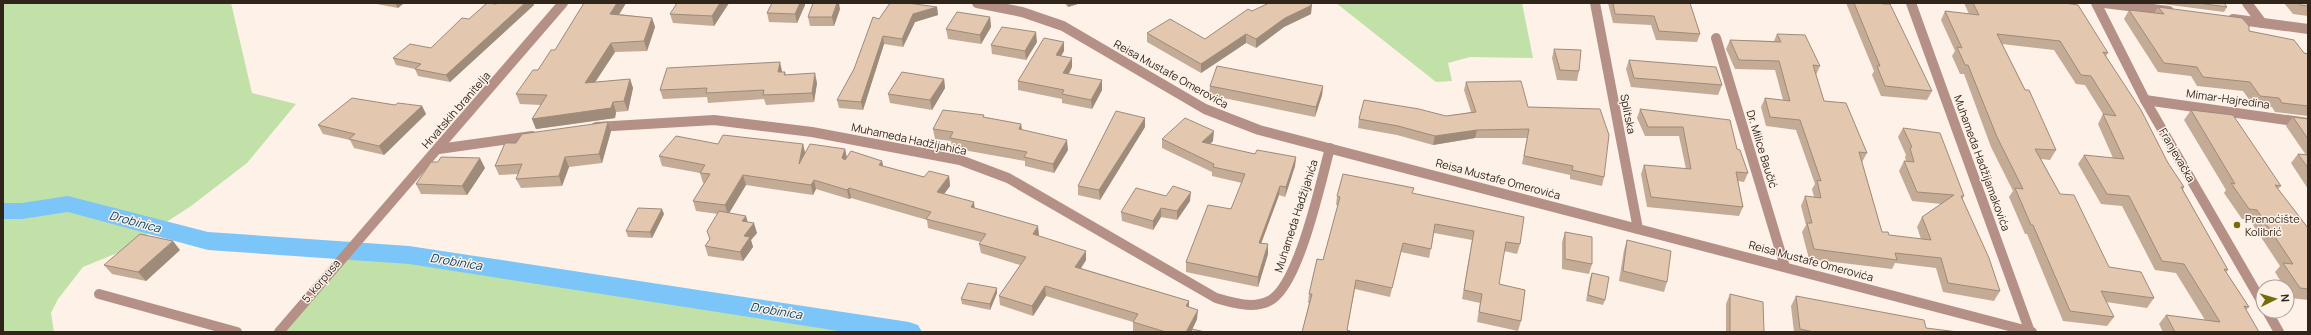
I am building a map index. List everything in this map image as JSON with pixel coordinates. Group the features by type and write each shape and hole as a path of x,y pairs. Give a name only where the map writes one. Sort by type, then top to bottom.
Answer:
{"street":[{"name":"Hrvatskih branitelja","path":"365,231 439,148 563,3"},
{"name":"Reisa Mustafe Omerovića","path":"977,3 1022,12 1063,26 1205,109 1231,121 2031,332"},
{"name":"Splitska","path":"1595,3 1638,229"},
{"name":"Muhameda Hadžijamakovića","path":"1911,3 2031,332"},
{"name":"Franjevačka","path":"2096,3 2146,100 2255,290"},
{"path":"2104,3 2175,12"},
{"path":"2247,3 2262,23"},
{"path":"2223,18 2308,29"},
{"name":"Dr. Milice Baučić","path":"1716,38 1785,267"},
{"name":"Mimar-Hajredina","path":"2146,100 2308,123"},
{"name":"Muhameda Hadžijahića","path":"585,128 647,122 714,120 812,132 960,160 1008,178 1216,298 1249,305 1263,304 1277,296 1288,282 1298,259 1330,148"},
{"path":"439,148 541,135"},
{"name":"5. korpusa","path":"279,332 365,231"},
{"path":"99,294 237,332"},
{"path":"2272,319 2279,332"}],"green space":[{"path":"3,3 231,3 252,93 296,104 247,163 191,206 122,251 83,267 58,299 51,313 54,332 3,332"},
{"path":"1336,3 1522,3 1533,58 1470,57 1448,63 1452,81 1436,82"},
{"path":"338,251 409,255 909,332 279,332 339,260"}],"building":[{"path":"487,3 525,3 446,75 415,69 421,64 393,58 410,44 431,48 462,18 469,19"},
{"path":"584,3 617,3 610,14 652,18 644,41 611,43 585,83 630,79 624,101 613,102 611,108 532,119 547,95 516,94 533,70 538,70 551,50 555,50"},
{"path":"677,3 720,3 712,16 670,14"},
{"path":"772,3 800,3 795,14 767,13"},
{"path":"813,3 837,3 832,17 808,17"},
{"path":"890,3 908,3 937,7 913,14 902,39 883,36 861,102 837,100 854,69 873,17 879,19"},
{"path":"1269,3 1309,3 1312,5 1285,18 1256,39 1246,34 1201,64 1147,33 1170,19 1205,39 1248,9 1252,11"},
{"path":"1613,3 1690,3 1700,34 1659,31 1654,16 1615,14"},
{"path":"1854,3 1890,4 1932,91 1885,86 1877,66 1880,66"},
{"path":"1973,3 2065,3 2078,5 2108,53 2103,52 2141,110 2168,163 2184,187 2181,187 2228,270 2224,269 2249,307 2244,306 2259,332 2175,332 2166,315 2220,322 2184,264 2162,261 2129,196 2107,194 2084,155 2124,159 2103,114 2116,116 2091,76 2081,75 2060,41 1997,34 2025,90 2029,90 2056,150 2035,149 2060,194 2074,195 2109,267 2141,272 2154,298 2101,291 2114,317 2070,311 2033,225 2031,225 2015,188 2023,189 1997,137 1968,65 1965,65 1957,47 1962,48 1945,11 1979,15"},
{"path":"2198,3 2224,3 2227,7"},
{"path":"2298,3 2308,3 2308,6 2300,5"},
{"path":"2158,7 2242,18 2249,26 2249,31 2294,40 2304,53 2308,54 2308,106 2282,103 2279,98 2260,96 2250,82 2203,77 2197,67 2164,63 2129,10 2164,14"},
{"path":"957,12 990,17 980,35 946,29"},
{"path":"1002,27 1036,32 1025,51 991,45"},
{"path":"1777,34 1805,35 1820,66 1813,65 1824,101 1846,103 1867,153 1859,152 1882,232 1888,232 1889,235 1931,240 1922,217 1954,195 1917,192 1904,161 1914,162 1910,148 1912,147 1903,128 1940,133 1964,196 1961,196 1989,258 2000,291 1948,283 1941,258 1895,253 1897,260 1814,249 1807,223 1812,223 1805,196 1821,198 1817,180 1821,181 1800,120 1770,117 1765,98 1790,101 1779,61 1739,60 1730,40 1781,42"},
{"path":"1044,38 1064,42 1056,55 1072,58 1063,73 1102,80 1091,100 1062,94 1064,90 1018,81"},
{"path":"1554,49 1581,50 1579,71 1560,70"},
{"path":"1629,60 1716,67 1722,85 1634,78"},
{"path":"780,62 778,72 785,72 784,75 815,73 812,93 763,95 764,90 706,93 707,88 660,90 667,68"},
{"path":"1217,66 1323,86 1316,107 1210,86"},
{"path":"902,72 944,79 930,100 888,94"},
{"path":"1521,81 1528,107 1600,109 1609,135 1604,177 1572,170 1573,166 1524,156 1529,129 1477,130 1435,136 1398,126 1359,119 1364,100 1419,109 1446,116 1476,112 1466,82"},
{"path":"352,98 395,105 398,103 422,106 379,146 349,139 355,134 318,125"},
{"path":"1640,109 1730,120 1737,149 1740,150 1748,173 1736,172 1743,207 1651,197 1644,165 1691,169 1683,127 1648,127"},
{"path":"943,110 984,115 983,117 1021,124 1019,129 1067,140 1053,164 1024,157 1027,152 950,138 953,132 933,129"},
{"path":"2191,110 2233,115 2281,186 2275,185 2308,228 2308,289 2300,288 2283,263 2293,264 2257,210 2249,209 2231,183 2235,184"},
{"path":"1116,111 1145,118 1099,190 1078,186"},
{"path":"2293,117 2308,119 2308,139"},
{"path":"1185,118 1214,131 1202,142 1255,154 1257,150 1296,157 1286,187 1280,186 1259,243 1268,244 1258,277 1186,262 1208,205 1231,209 1245,174 1213,167 1214,164 1162,139"},
{"path":"608,122 599,154 565,157 559,176 516,179 522,164 495,166 505,143 516,143 522,134"},
{"path":"723,135 803,144 799,164 810,144 845,149 842,158 845,160 851,151 882,161 879,165 924,177 929,171 949,176 937,192 974,202 971,207 1038,226 1033,234 1086,251 1075,267 1189,301 1186,306 1198,310 1186,332 1166,332 1133,322 1138,314 1045,286 1032,306 999,296 1026,257 979,244 986,234 926,219 931,212 849,188 847,190 814,180 811,185 743,175 725,205 693,201 710,174 700,173 705,165 659,156 676,136 718,144"},
{"path":"2298,154 2308,155 2308,168"},
{"path":"441,157 480,158 462,186 416,184 431,162 438,162"},
{"path":"1343,174 1414,188 1412,193 1524,217 1520,244 1506,242 1499,284 1525,290 1521,321 1479,312 1482,294 1464,290 1474,231 1435,224 1431,249 1403,243 1392,288 1356,280 1347,330 1350,332 1302,332 1312,294 1309,294 1317,259 1323,260 1340,197 1337,196"},
{"path":"1173,186 1191,192 1177,211 1161,208 1153,221 1121,212 1136,188 1166,196"},
{"path":"638,208 662,209 650,232 626,231"},
{"path":"719,211 746,216 742,221 754,223 744,236 750,237 740,252 705,246 710,239 707,231"},
{"path":"1565,232 1592,237 1592,264 1565,259"},
{"path":"140,234 173,241 138,272 104,265"},
{"path":"1627,240 1671,251 1667,282 1623,271"},
{"path":"1592,273 1609,277 1605,300 1588,295"},
{"path":"968,283 997,288 990,304 961,299"},
{"path":"1730,294 1763,302 1764,332 1730,332"},
{"path":"1796,296 1924,320 1926,328 1958,332 1814,332 1800,329"},
{"path":"1192,329 1205,332 1191,332"}],"waterway":[{"name":"Drobinica","path":"3,211 22,211 68,204 208,241 409,255 909,332"}],"place":[{"name":"Prenoćište Kolibrić","path":"2237,225"}]}
